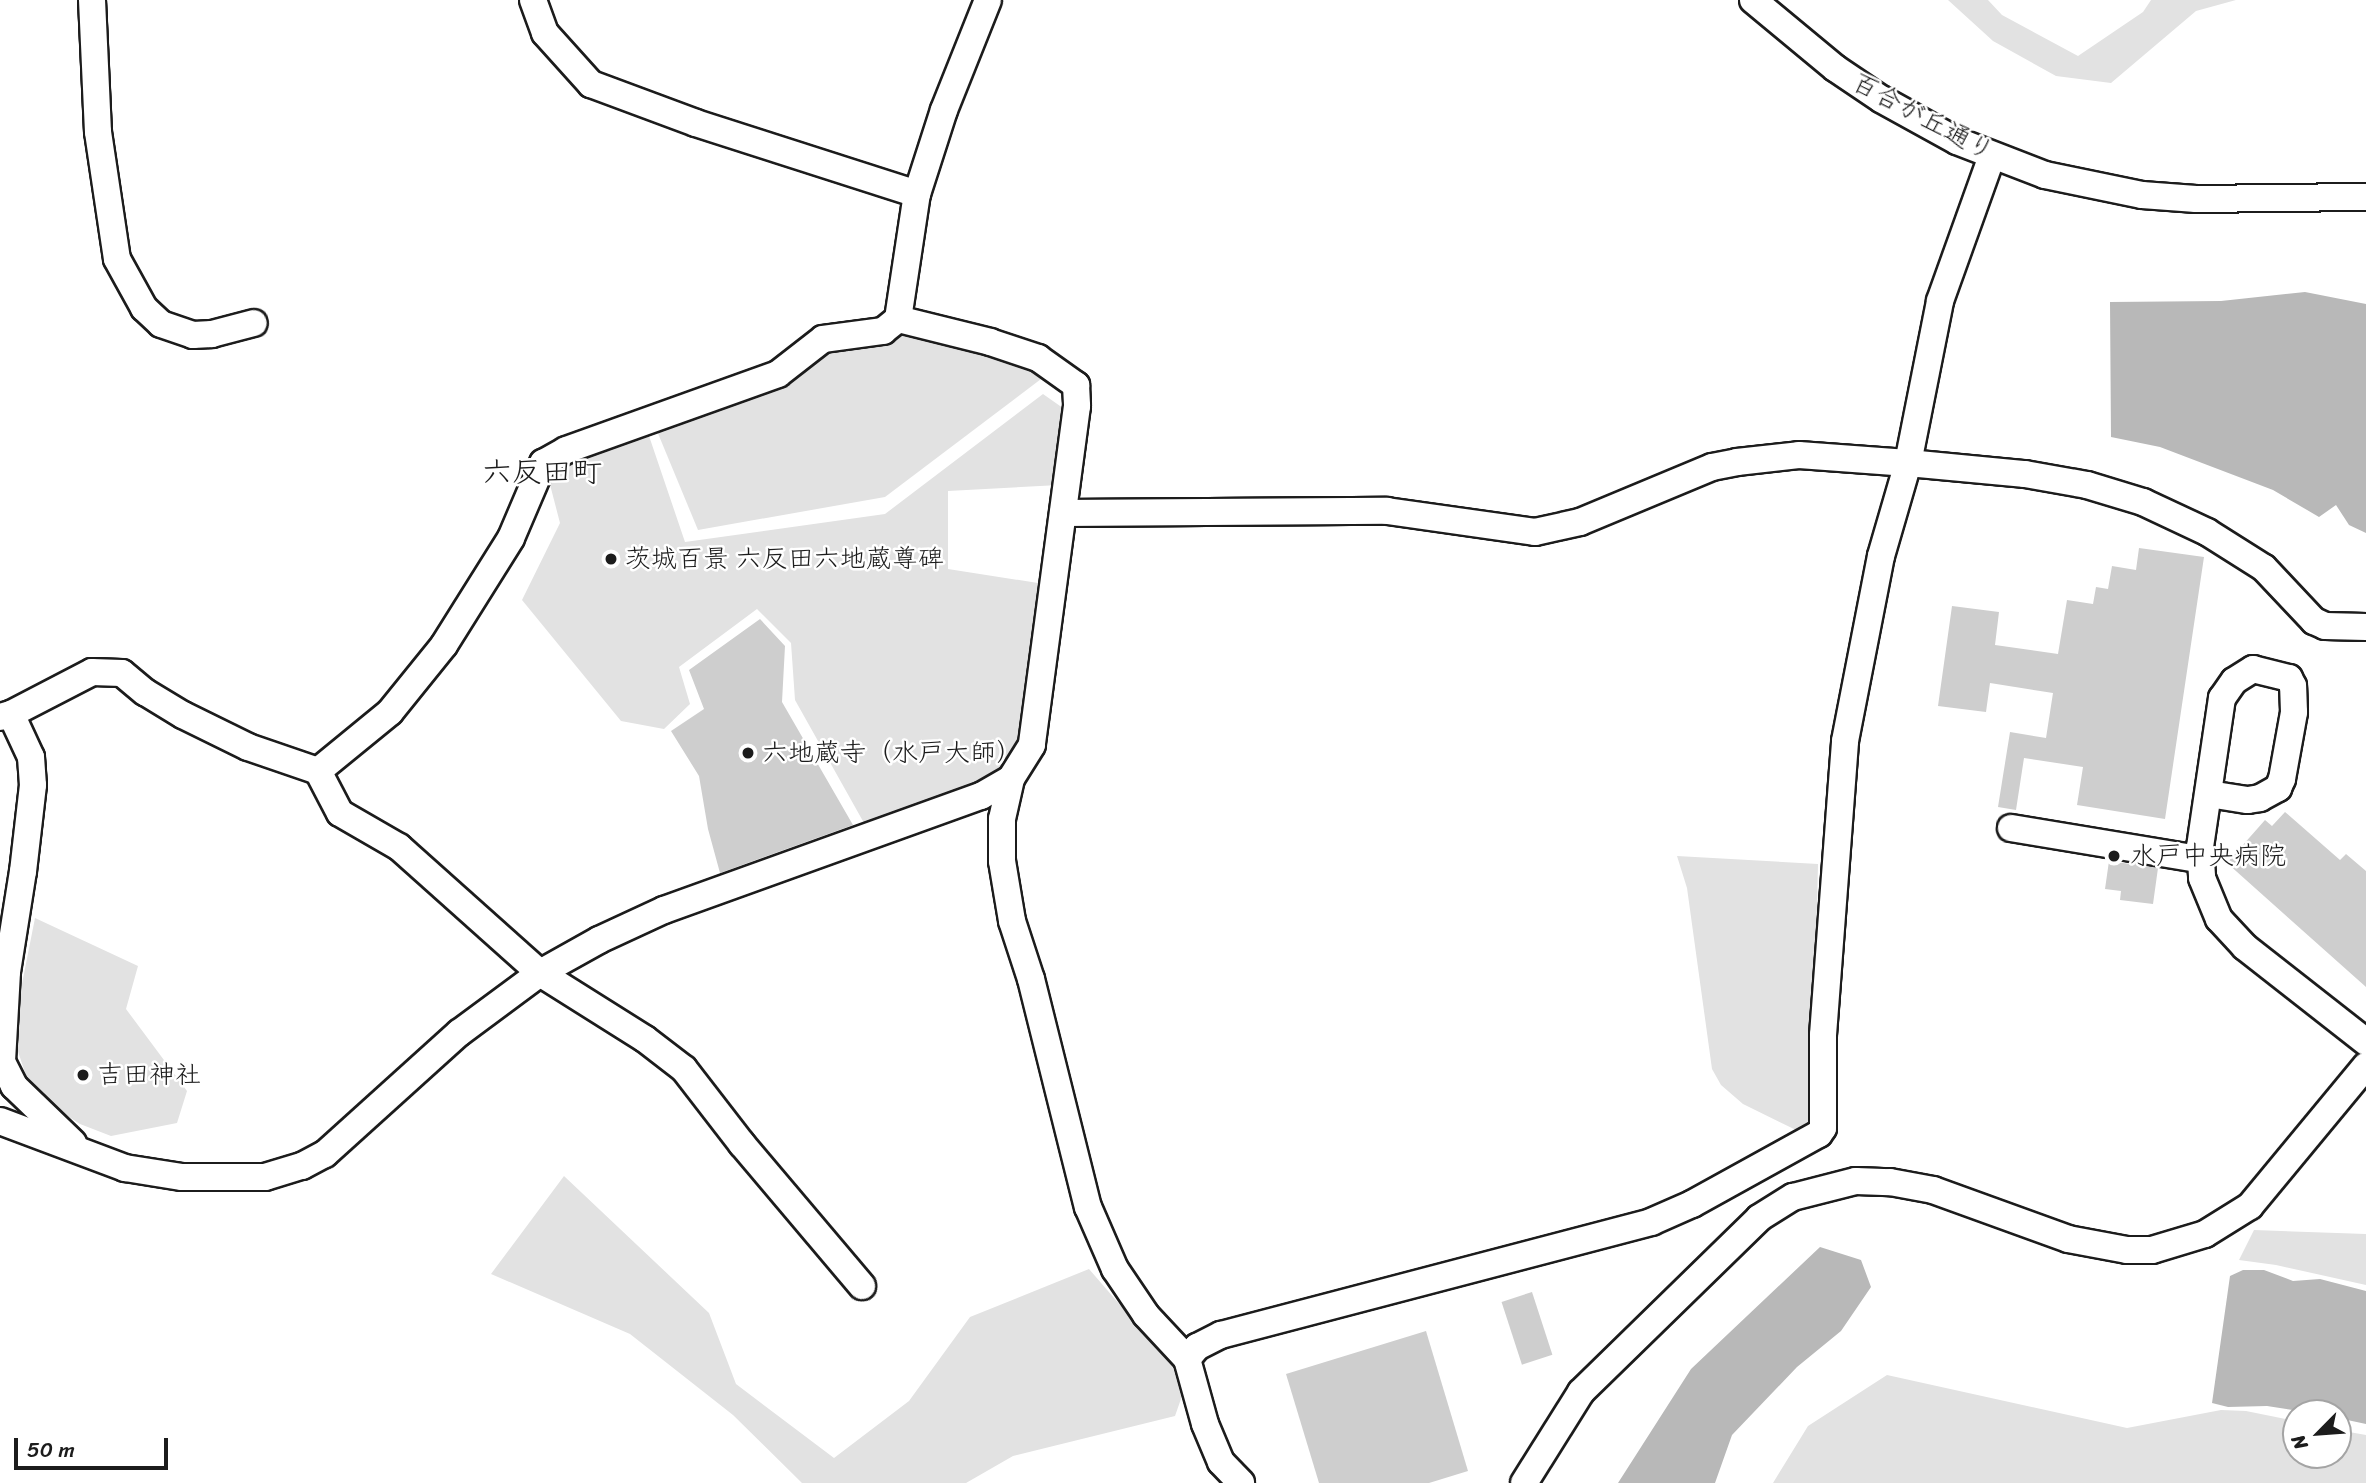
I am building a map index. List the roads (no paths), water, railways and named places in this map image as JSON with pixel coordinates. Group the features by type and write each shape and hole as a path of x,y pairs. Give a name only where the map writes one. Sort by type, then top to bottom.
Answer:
{"street":[{"path":"92,0 93,77 98,132 117,259 144,308 161,324 193,335 212,334 254,323"},
{"path":"533,0 545,33 591,84 696,123 916,194"},
{"path":"318,771 390,712 438,654 511,538 543,463 566,450 778,374 823,339 883,331 898,319 916,194 944,110 988,0"},
{"name":"百合が丘通り","path":"1753,0 1835,68 1881,99 1956,141 2045,175 2143,195 2206,200 2366,197"},
{"path":"1187,1359 1197,1347 1234,1331 1651,1222 1692,1204 1819,1134 1823,1128 1823,1035 1845,741 1881,556 1908,463 1940,302 1992,156"},
{"path":"898,319 990,342 1038,358 1076,385 1077,406 1032,745 1011,779 1002,819 1002,861 1012,921 1034,991 1088,1206 1115,1269 1146,1315 1187,1359 1205,1424 1216,1450 1222,1462 1241,1483"},
{"path":"1063,513 1387,511 1447,517 1507,530 1535,532 1580,522 1712,467 1737,462 1799,455 1908,463 2038,476 2087,485 2143,502 2207,531 2264,568 2314,621 2325,626 2366,627"},
{"path":"2209,794 2248,800 2260,798 2278,788 2294,712 2293,686 2289,678 2253,669 2227,689 2222,698 2199,859 2208,894 2219,919 2231,933 2366,1042"},
{"path":"78,1152 76,1146 14,1086 2,1062 7,972 33,785 31,757 6,716 92,672 122,673 145,692 183,715 248,747 318,771 340,813 407,853 540,973 645,1039 684,1069 742,1144 862,1286"},
{"path":"0,1121 125,1168 182,1177 264,1177 303,1166 325,1154 459,1033 540,973 599,940 664,910 981,796 1011,779"},
{"path":"2011,828 2199,859"},
{"path":"1524,1483 1581,1392 1759,1218 1793,1197 1856,1181 1890,1182 1933,1190 2068,1239 2127,1250 2152,1250 2205,1234 2228,1223 2250,1206 2366,1066"}],"place":[{"name":"茨城百景 六反田六地蔵尊碑","path":"611,559"},
{"name":"六地蔵寺（水戸大師）","path":"748,753"},
{"name":"水戸中央病院","path":"2114,856"},
{"name":"吉田神社","path":"83,1075"}],"district":[{"name":"六反田町","path":"542,472"}]}
